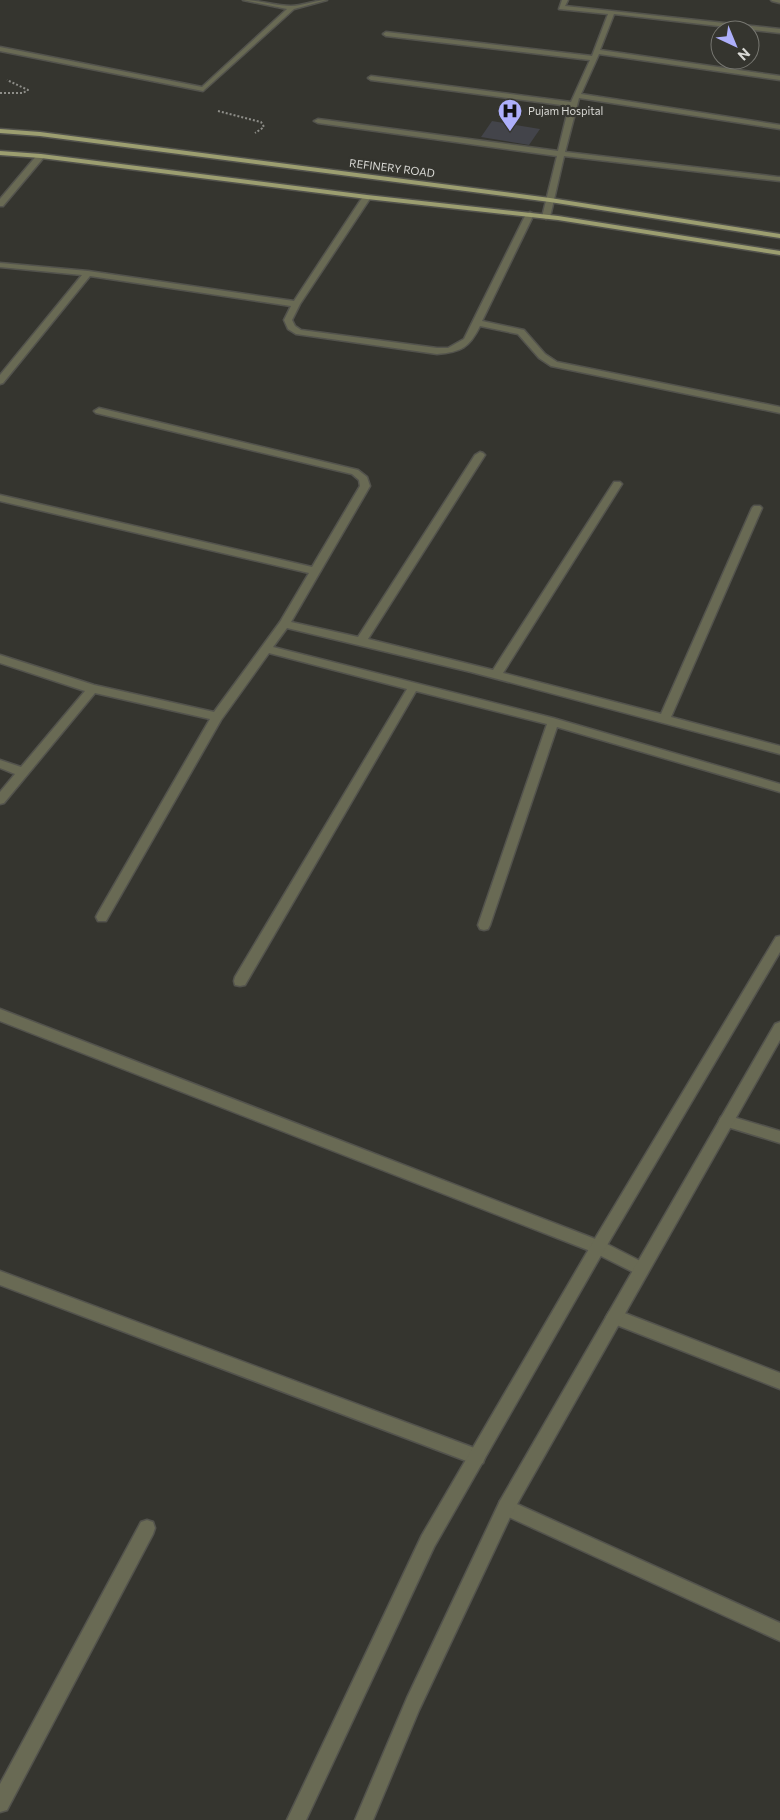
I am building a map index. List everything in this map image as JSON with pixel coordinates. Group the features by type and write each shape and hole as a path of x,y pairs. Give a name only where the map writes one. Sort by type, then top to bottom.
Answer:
{"main road":[{"name":"REFINERY ROAD","path":"0,131 40,134 550,200 780,236"},
{"path":"0,153 250,180 367,197 546,216 780,253"}],"street":[{"path":"246,0 292,8 324,0"},
{"path":"565,0 561,8 612,12 780,32"},
{"path":"774,0 780,1"},
{"path":"0,49 203,89 292,8"},
{"path":"546,216 573,104 596,55 612,12"},
{"path":"386,34 596,55 780,78"},
{"path":"372,78 573,104"},
{"path":"577,96 780,127"},
{"path":"318,122 562,154 778,178"},
{"path":"0,204 41,156"},
{"path":"367,197 296,304 288,320 291,327 299,332 437,351 461,346 468,342 530,214"},
{"path":"0,265 88,274 296,304"},
{"path":"0,381 88,274"},
{"path":"477,323 521,332 526,336 537,353 554,364 780,410"},
{"path":"99,411 355,472 364,479 365,486 284,624 218,718 102,917"},
{"path":"361,641 480,455"},
{"path":"495,676 617,484"},
{"path":"0,498 316,570"},
{"path":"664,720 757,508"},
{"path":"284,624 361,641 495,676 562,691 780,750"},
{"path":"267,649 552,722 780,788"},
{"path":"0,659 94,689 218,718"},
{"path":"240,981 413,687"},
{"path":"0,800 94,689"},
{"path":"484,925 552,722"},
{"path":"0,764 23,772"},
{"path":"296,1820 428,1541 598,1248 780,941"},
{"path":"0,1016 598,1248 641,1269"},
{"path":"364,1820 413,1704 506,1507 780,1028"},
{"path":"726,1121 780,1137"},
{"path":"0,1278 477,1457"},
{"path":"614,1316 780,1381"},
{"path":"506,1507 780,1632"},
{"path":"0,1803 147,1528"}],"path":[{"path":"0,77 28,90 0,93"},
{"path":"210,109 261,122 264,127 253,135"}],"building":[{"path":"492,121 540,129 529,145 481,137"}],"place":[{"name":"Pujam Hospital","path":"510,132"}]}
